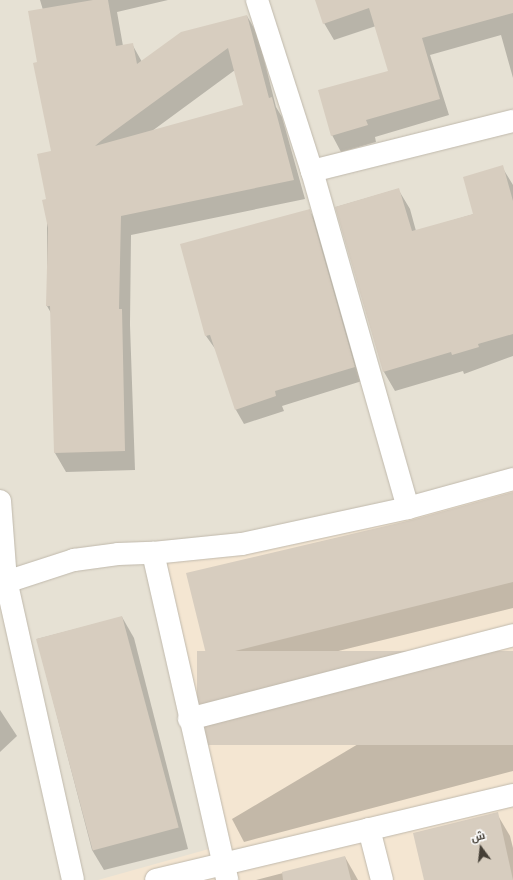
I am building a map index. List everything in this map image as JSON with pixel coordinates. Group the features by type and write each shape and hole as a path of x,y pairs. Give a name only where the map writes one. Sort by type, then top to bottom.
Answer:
{"street":[{"path":"257,0 312,171 408,508"},
{"path":"312,171 513,121"},
{"path":"3,582 74,560 118,554 153,553 242,544 408,508 513,478"},
{"path":"0,501 3,582 73,880"},
{"path":"153,553 189,720 225,872"},
{"path":"189,720 513,635"},
{"path":"156,880 225,872 369,829 513,794"},
{"path":"369,829 382,880"}],"shaded area":[{"path":"0,0 513,0 513,880 0,880"},
{"path":"513,469 513,880 98,880 223,845 167,562"}],"building":[{"path":"93,0 108,0 116,46 133,43 137,64 181,32 247,15 269,98 272,97 294,180 121,216 119,309 122,309 125,451 54,453 50,306 46,306 48,228 42,200 46,199 37,154 51,151 33,63 37,62 28,11","holes":["228,48 243,105 95,146"]},
{"path":"315,0 513,0 513,13 422,38 440,99 366,120 368,125 331,136 318,90 388,71 369,8 323,24"},
{"path":"503,165 513,201 513,334 478,344 479,347 452,355 451,352 383,372 335,207 399,188 412,231 473,214 463,177"},
{"path":"310,209 355,367 275,391 276,396 235,410 210,335 205,336 180,244"},
{"path":"513,492 513,582 207,658 186,573 411,520"},
{"path":"122,616 179,828 93,851 36,639"},
{"path":"197,651 513,651 513,745 197,745"},
{"path":"498,812 513,880 424,880 413,833"},
{"path":"345,856 351,880 283,880 282,872"}]}
